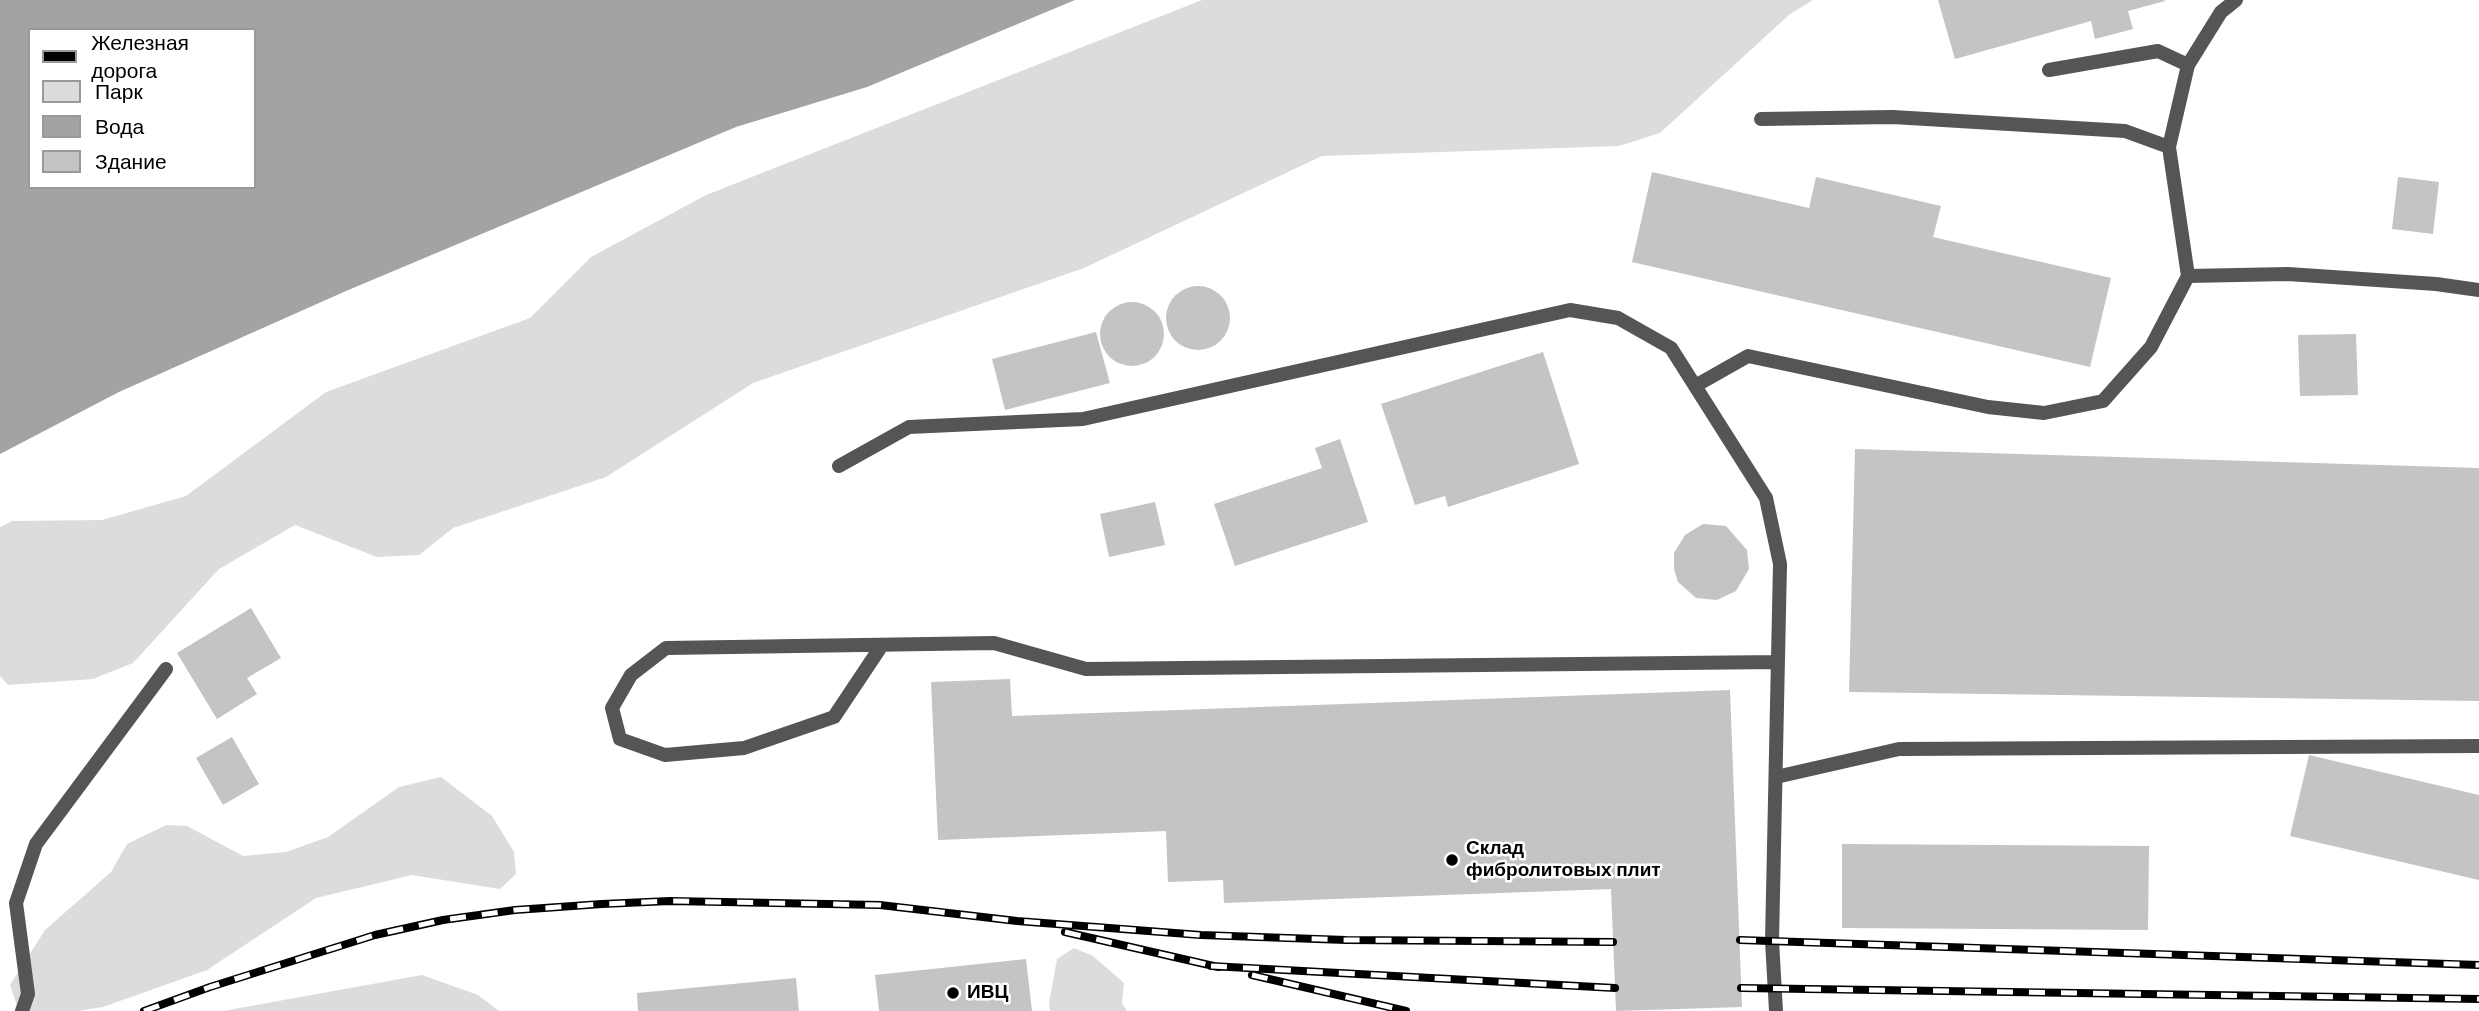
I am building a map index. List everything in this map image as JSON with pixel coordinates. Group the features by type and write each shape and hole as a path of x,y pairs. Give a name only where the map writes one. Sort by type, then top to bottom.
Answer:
{"lane":[{"path":"1695,386 1748,356 1988,407 2044,413 2103,401 2151,347 2188,276 2169,147 2189,65 2221,12 2236,0"},
{"path":"2049,70 2158,51 2189,65"},
{"path":"1760,119 1893,117 2124,131 2169,147"},
{"path":"2188,276 2288,274 2435,284 2479,290"},
{"path":"839,466 909,428 1083,419 1570,310 1618,318 1671,348 1766,498 1780,564 1772,941 1776,1011"},
{"path":"882,645 834,717 744,748 665,755 620,739 612,708 631,675 666,648 994,643 1086,669 1778,662"},
{"path":"22,1011 28,994 16,903 36,844 166,669"},
{"path":"1776,777 1899,749 2479,746"}],"green space":[{"path":"1202,0 1813,0 1790,14 1660,133 1619,146 1322,156 1084,268 753,383 606,477 453,528 419,555 377,557 295,525 219,569 133,663 93,679 8,685 0,676 0,527 12,521 102,520 186,496 326,392 530,318 591,257 706,195"},
{"path":"441,777 492,816 514,852 516,874 500,889 412,875 316,898 207,970 103,1007 78,1011 26,1011 17,1006 10,985 45,930 111,872 127,844 166,825 187,826 243,856 286,852 328,837 399,787"},
{"path":"1074,948 1093,956 1124,983 1122,1003 1127,1011 1050,1011 1057,959"},
{"path":"422,975 478,995 499,1011 223,1011"}],"water":[{"path":"0,0 1075,0 867,87 736,127 346,291 119,392 0,454"}],"building":[{"path":"1938,0 2165,1 2128,11 2133,29 2095,39 2091,21 1955,59"},
{"path":"1652,172 1809,208 1816,177 1941,206 1933,237 2111,278 2090,367 1632,262"},
{"path":"2398,177 2439,182 2433,234 2392,229"},
{"path":"1198,286 1210,288 1221,295 1228,306 1228,330 1221,341 1210,348 1198,350 1186,348 1175,341 1168,330 1166,318 1168,306 1175,295 1186,288"},
{"path":"1132,302 1144,304 1155,311 1162,322 1162,346 1155,357 1144,364 1132,366 1120,364 1109,357 1102,346 1100,334 1102,322 1109,311 1120,304"},
{"path":"1096,332 1110,383 1005,410 992,359"},
{"path":"2356,334 2358,395 2300,396 2298,335"},
{"path":"1543,352 1579,464 1448,507 1445,496 1415,505 1381,404"},
{"path":"1340,439 1368,522 1235,566 1214,504 1322,468 1315,448"},
{"path":"1855,449 2479,468 2479,701 1849,692"},
{"path":"1155,502 1165,545 1109,557 1100,514"},
{"path":"1703,524 1726,526 1747,550 1749,569 1736,591 1717,600 1696,598 1678,582 1674,569 1674,553 1685,535"},
{"path":"251,608 281,658 247,678 257,694 217,719 177,653"},
{"name":"Склад фибролитовых плит","path":"1010,679 1012,716 1730,690 1742,1007 1616,1011 1611,889 1224,903 1223,880 1168,882 1166,831 938,840 931,682"},
{"path":"232,737 259,784 223,805 196,758"},
{"path":"2309,755 2479,795 2479,880 2290,836"},
{"path":"1842,844 2149,846 2148,930 1842,928"},
{"name":"ИВЦ","path":"1026,959 1032,1011 879,1011 875,975"},
{"path":"796,978 799,1011 638,1011 637,993"}],"railway":[{"path":"144,1011 210,987 375,935 443,920 515,910 602,904 670,901 880,905 1017,921 1201,935 1346,940 1613,942"},
{"path":"1065,932 1218,967"},
{"path":"1740,940 2479,965"},
{"path":"1211,966 1615,988"},
{"path":"1252,975 1406,1011"},
{"path":"1741,988 2479,999"}],"place":[{"name":"Склад фибролитовых плит","path":"1452,860"},
{"name":"ИВЦ","path":"953,993"}]}
